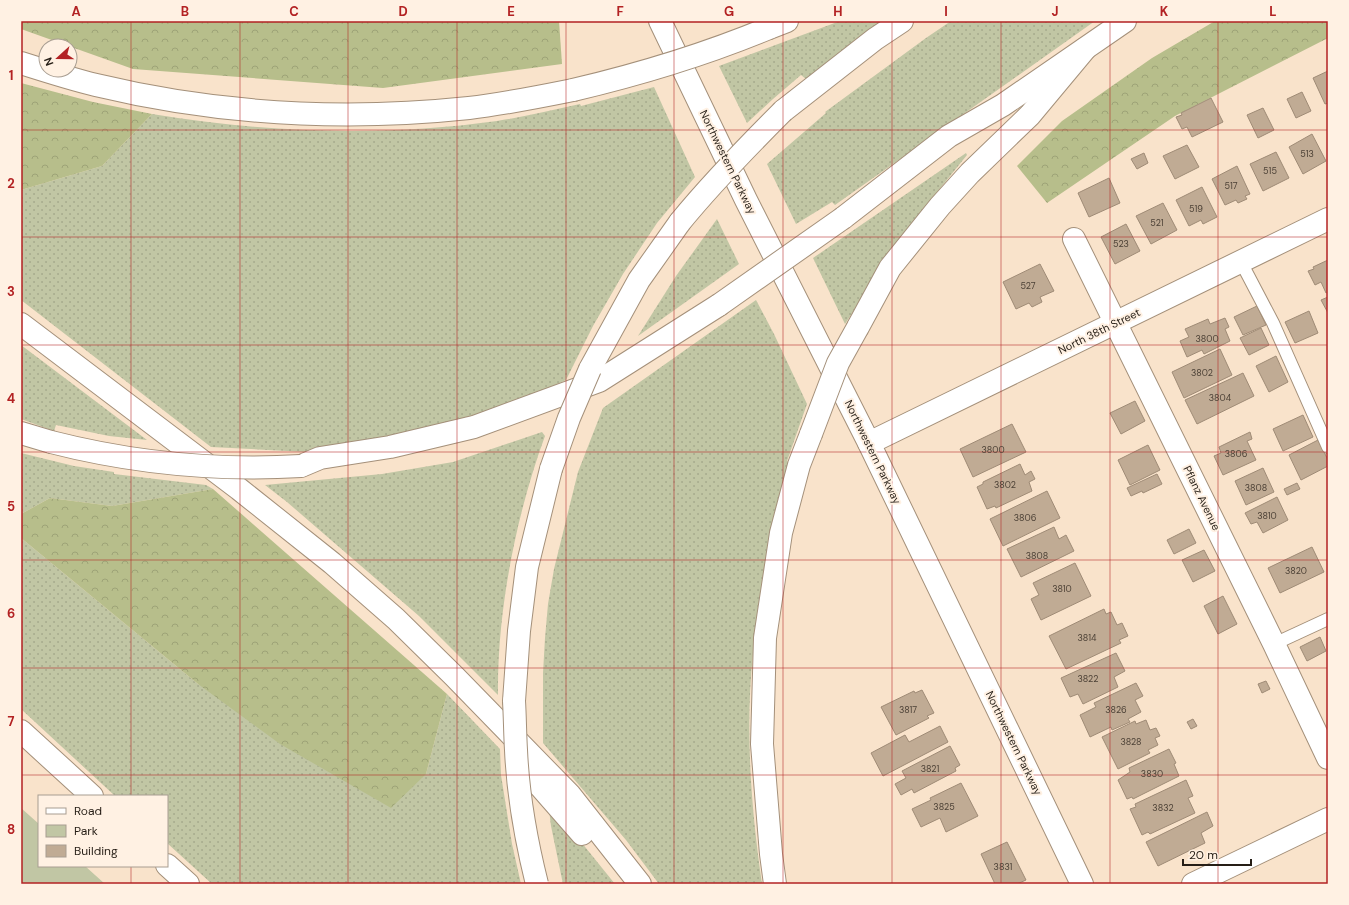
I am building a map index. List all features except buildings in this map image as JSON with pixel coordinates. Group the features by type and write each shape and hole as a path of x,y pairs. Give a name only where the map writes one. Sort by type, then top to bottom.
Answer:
{"main road":[{"name":"Northwestern Parkway","path":"660,21 746,200 869,443 1082,884"},
{"path":"537,884 528,845 520,798 514,701 519,631 527,567 551,469 569,418 590,369 639,280 680,222 746,148 783,111 875,39 902,21"},
{"path":"21,433 98,453 178,465 255,468 301,466 320,458 390,448 474,427 599,381 720,305 843,218 949,136 1003,105 1125,21"},
{"path":"21,63 96,85 152,96 220,106 302,113 384,113 441,110 509,102 573,90 676,63 778,25"},
{"path":"775,884 770,854 762,744 765,638 781,533 799,465 838,363 890,268 940,206 970,173 1030,115 1084,49"},
{"name":"North 38th Street","path":"869,443 1328,219"},
{"name":"Pflanz Avenue","path":"1074,239 1274,644 1328,758"},
{"path":"21,324 239,489 332,564 396,619 464,686 570,795 640,884"},
{"path":"21,338 166,448 344,589 401,640 492,730 572,822 623,884"},
{"path":"21,731 91,795"},
{"path":"1193,884 1328,819"},
{"path":"168,866 188,884"}],"lane":[{"path":"1241,262 1273,322 1328,446"},
{"path":"1274,644 1328,619"}],"green space":[{"path":"21,21 559,21 562,64 383,88 133,69 78,49 78,38 46,38 21,29"},
{"path":"840,21 884,21 806,79 801,75 747,123 719,66"},
{"path":"951,21 1095,21 835,205 832,202 796,224 767,164 826,113 825,112"},
{"path":"1215,21 1328,21 1328,38 1175,116 1047,203 1017,166 1062,121 1152,58"},
{"path":"21,83 93,102 152,114 102,166 21,190"},
{"path":"654,87 695,177 657,223 623,274 593,326 566,380 525,399 441,427 306,452 211,447 21,300 21,190 102,166 152,114 281,129 367,131 411,129 497,121 580,104 581,106"},
{"path":"966,153 967,155 917,217 845,324 813,258"},
{"path":"717,219 739,264 638,336 676,276"},
{"path":"756,300 807,404 787,461 790,464 766,559 754,640 749,711 749,740 752,798 762,884 659,884 626,840 543,743 543,673 548,604 554,569 578,472 603,408"},
{"path":"21,345 147,440 109,436 56,425 54,431 21,419"},
{"path":"542,432 545,436 525,498 510,564 501,630 498,695 419,616 287,502 265,485 382,474 453,462"},
{"path":"21,453 74,466 114,472 114,474 206,485 213,489 112,506 50,498 21,514"},
{"path":"213,489 447,694 426,774 391,808 280,744 198,684 21,538 21,514 50,498 112,506"},
{"path":"21,538 198,684 426,774 447,694 500,749 501,775 512,844 521,884 212,884 168,844 168,795 114,795 21,709"},
{"path":"548,801 615,884 563,884 551,826"},
{"path":"21,808 38,823 38,867 86,867 105,884 21,884"}]}
